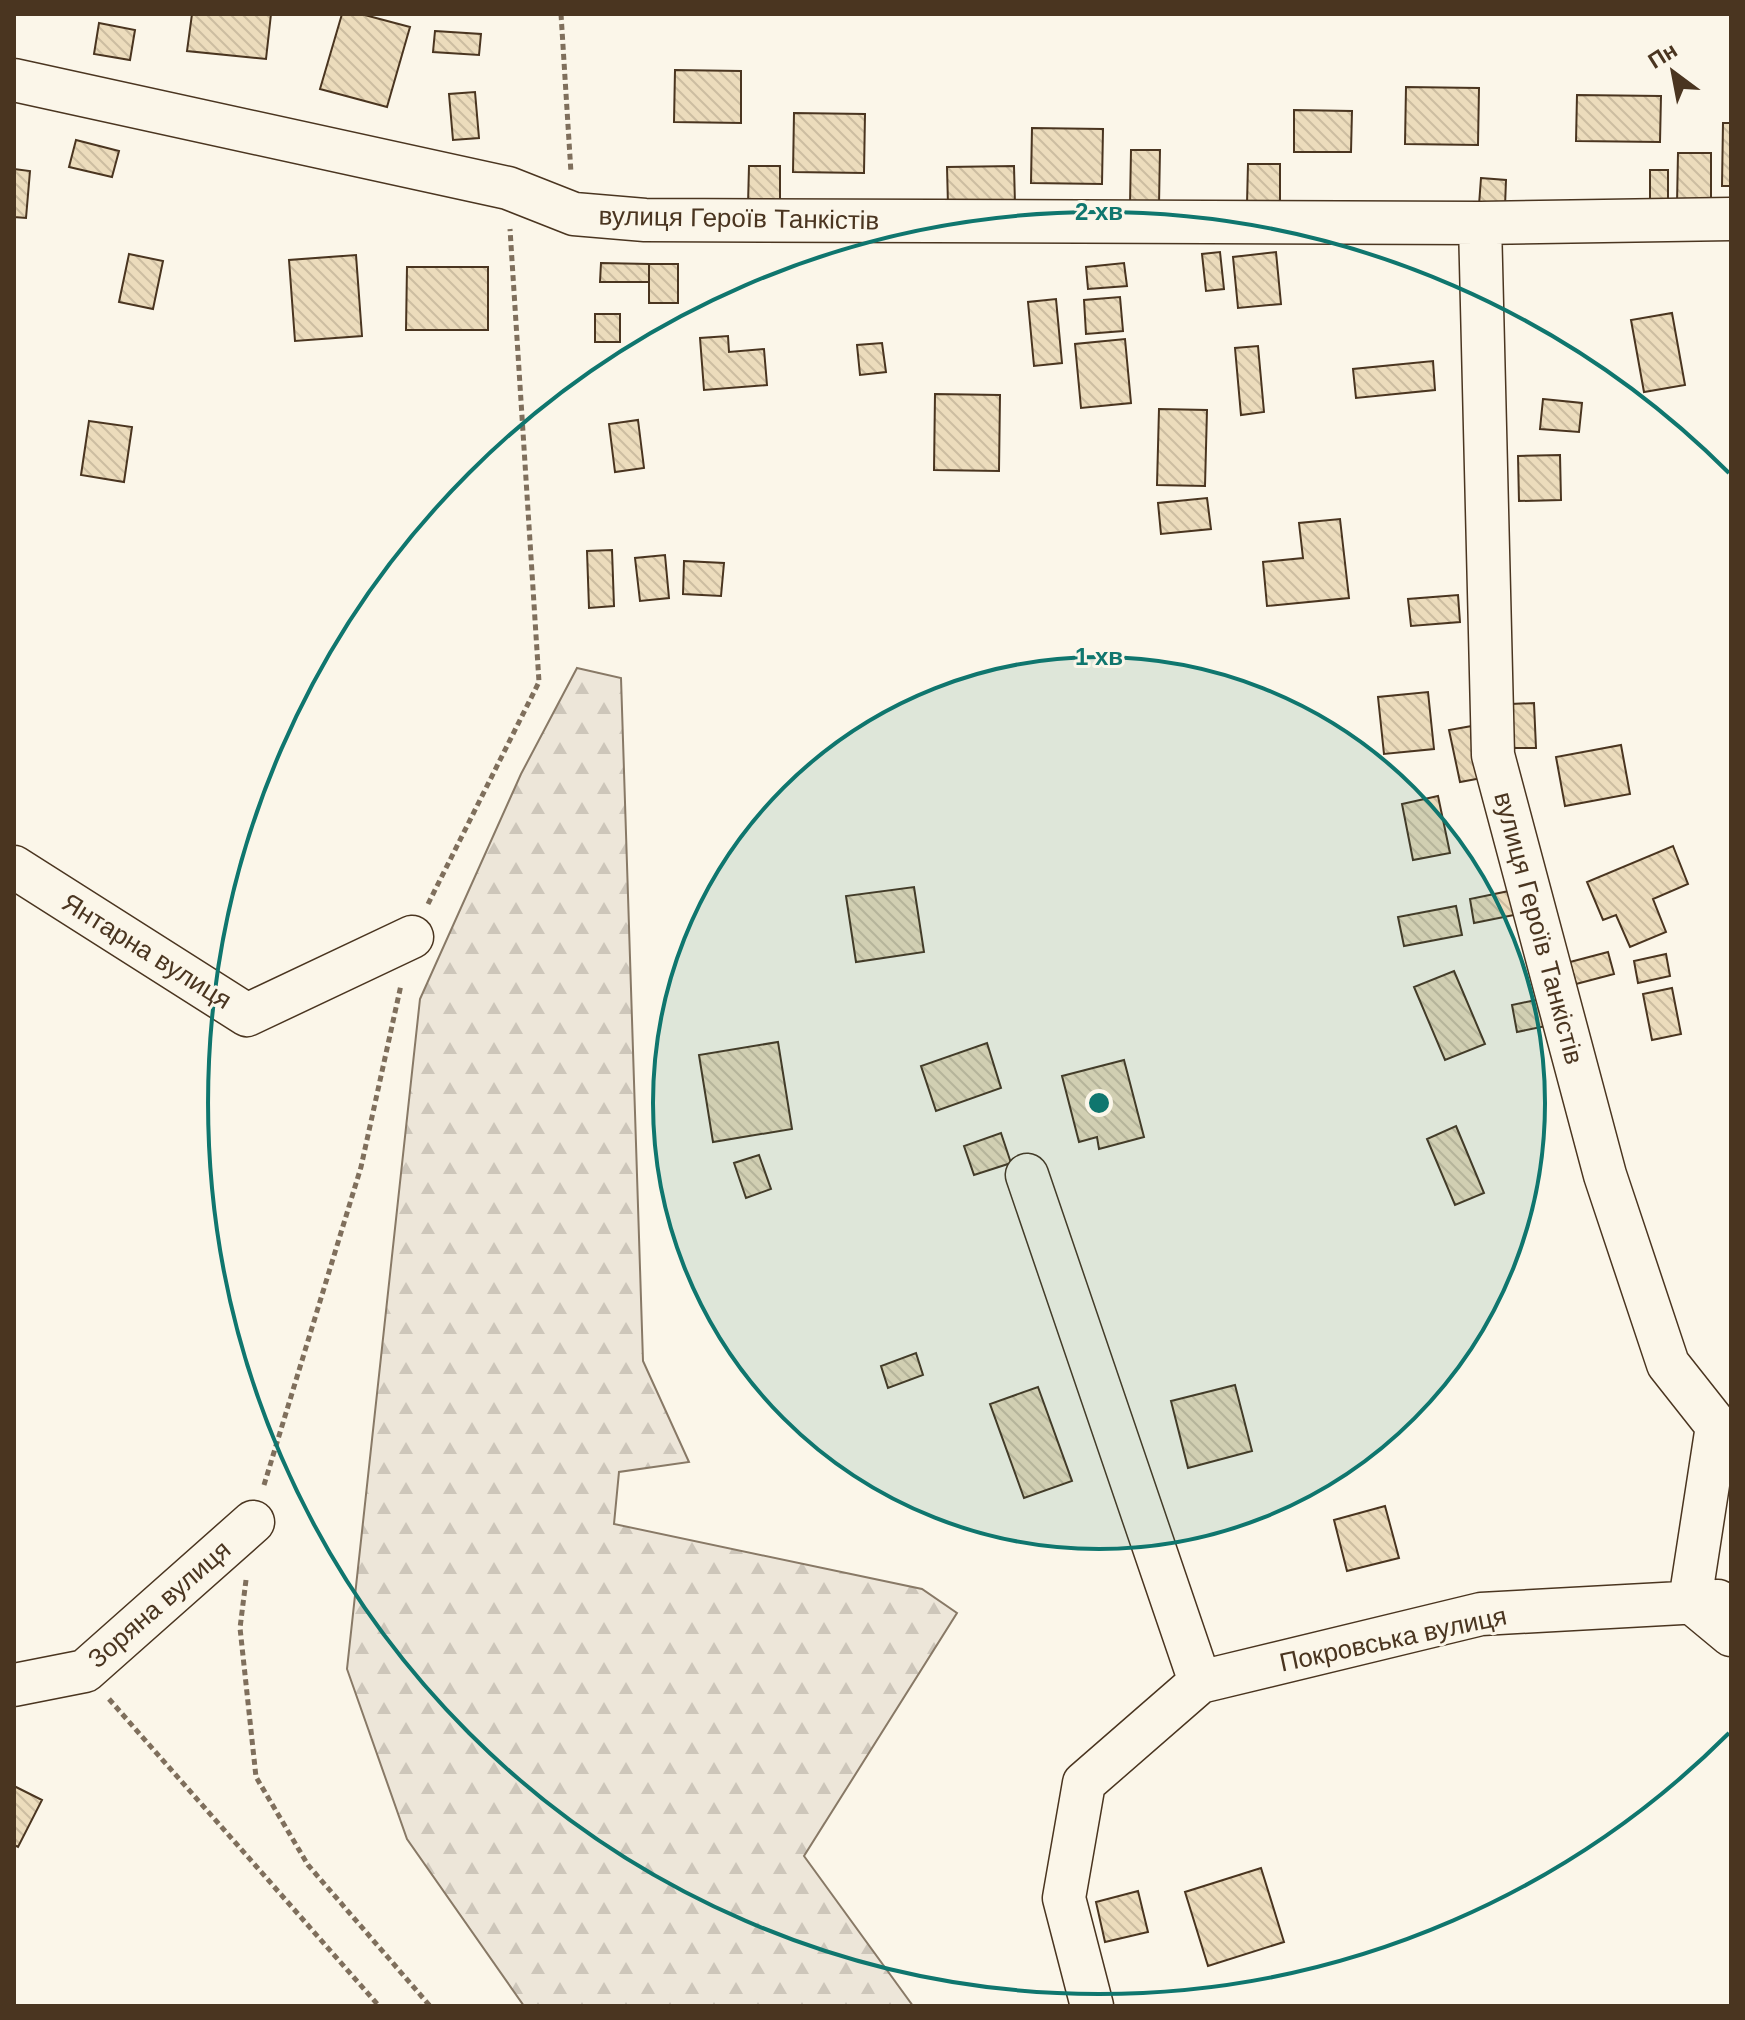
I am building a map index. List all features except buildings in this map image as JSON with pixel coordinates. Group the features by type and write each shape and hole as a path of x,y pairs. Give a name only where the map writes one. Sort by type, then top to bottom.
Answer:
{"street":[{"name":"вулиця Героїв Танкістів","path":"14,80 508,188 574,214 661,220 1480,223 1731,219"},
{"name":"вулиця Героїв Танкістів","path":"1480,223 1493,755 1609,1189 1668,1364 1717,1426 1690,1601"},
{"name":"Янтарна вулиця","path":"14,867 247,1015 412,937"},
{"path":"1027,1175 1200,1682"},
{"name":"Зоряна вулиця","path":"14,1685 85,1671 253,1522"},
{"path":"1690,1601 1731,1635"},
{"name":"Покровська вулиця","path":"1092,2006 1064,1898 1084,1783 1200,1682 1481,1614 1731,1601"}],"path":[{"path":"561,14 574,214"},
{"path":"430,2006 308,1865 256,1777 240,1628 253,1522 361,1167 412,937 539,682 508,188"},
{"path":"85,1671 379,2006"}],"green space":[{"path":"577,668 621,678 643,1361 689,1462 619,1472 614,1524 922,1589 957,1613 804,1856 913,2006 524,2006 407,1839 347,1669 420,999 521,774"}]}
